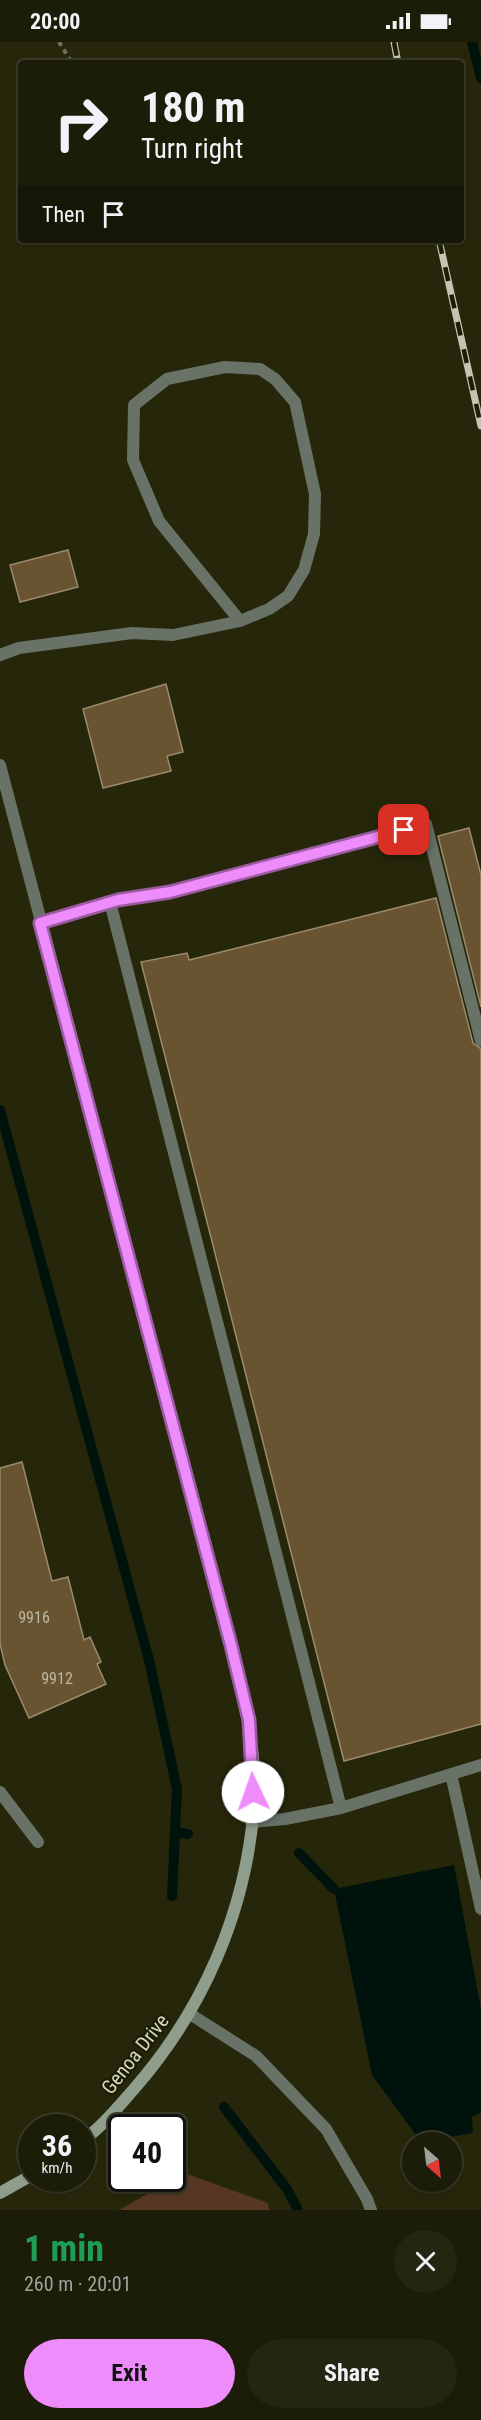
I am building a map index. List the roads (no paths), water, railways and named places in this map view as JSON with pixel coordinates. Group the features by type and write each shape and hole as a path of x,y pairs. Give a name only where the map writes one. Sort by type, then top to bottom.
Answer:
{"street":[{"path":"0,655 19,648 132,633 173,635 240,621 269,609 288,596 304,570 314,534 315,494 295,402 274,379 260,369 225,367 167,379 134,405 133,460 159,521 240,621"},
{"path":"0,765 40,923 110,902 170,892 426,824 481,1041"},
{"path":"110,902 341,1808"},
{"name":"Genoa Drive","path":"40,923 231,1645 249,1720 253,1776 251,1822 245,1866 218,1957 190,2014 157,2062 118,2107 96,2128"},
{"path":"251,1822 285,1819 341,1808 481,1765"},
{"path":"451,1774 481,1909"},
{"path":"0,1792 38,1842"},
{"path":"190,2014 256,2056 326,2129 371,2210"},
{"path":"0,2193 18,2183"}],"waterway":[{"path":"472,42 481,78"},
{"path":"0,1110 149,1660 177,1789 172,1896"},
{"path":"175,1832 188,1834"},
{"path":"299,1853 334,1889"},
{"path":"224,2107 287,2189 298,2210"}],"railway":[{"path":"394,42 397,60"},
{"path":"440,243 481,426"}]}
